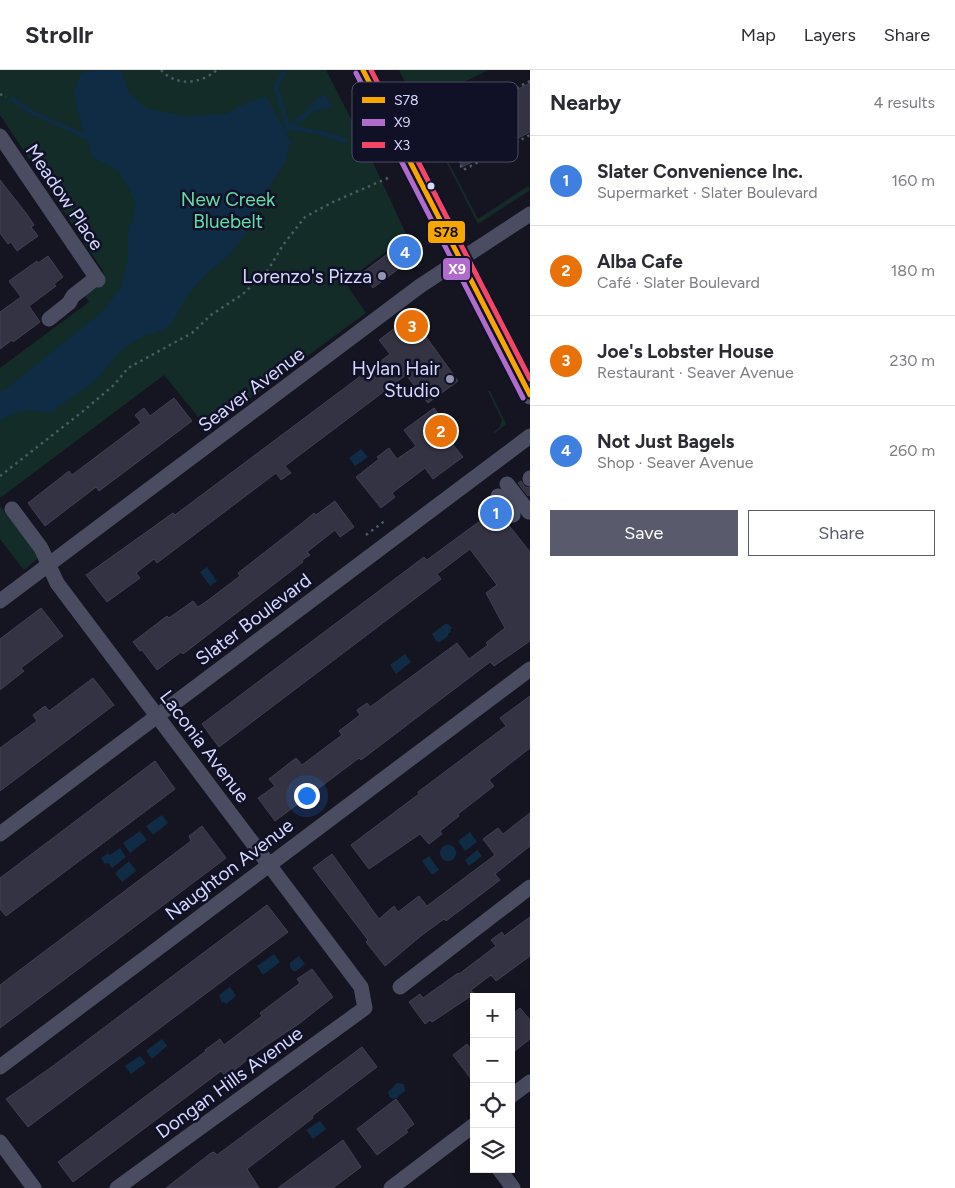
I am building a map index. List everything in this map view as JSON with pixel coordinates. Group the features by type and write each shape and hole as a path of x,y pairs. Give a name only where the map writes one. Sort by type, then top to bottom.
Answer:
{"main road":[{"path":"363,70 369,82"},
{"path":"411,162 530,395"}],"street":[{"name":"Meadow Place","path":"3,146 97,279 72,296 69,303 49,319"},
{"name":"Seaver Avenue","path":"0,601 420,286 530,214"},
{"name":"Slater Boulevard","path":"0,834 530,436"},
{"path":"513,515 502,490 529,512"},
{"name":"Laconia Avenue","path":"12,509 41,548 58,584 361,987 365,1008"},
{"name":"Naughton Avenue","path":"0,1067 530,669"},
{"path":"400,987 530,887"},
{"name":"Dongan Hills Avenue","path":"117,1188 365,1008"},
{"path":"515,1093 530,1082"},
{"path":"391,1188 470,1131"},
{"path":"0,1142 34,1188"},
{"path":"502,1173 513,1188"}],"path":[{"path":"160,70 175,79 187,82 203,80 217,70"},
{"path":"518,87 530,81"},
{"path":"0,94 6,98"},
{"path":"518,141 530,135"},
{"path":"459,162 463,170 478,162"},
{"path":"0,476 114,385 128,368 192,333 211,315 243,294 268,270 283,245 305,217 333,202 388,178"},
{"path":"366,535 386,520"}],"green space":[{"name":"New Creek Bluebelt","path":"0,70 326,70 352,121 352,162 373,162 407,236 345,282 366,313 208,429 164,375 0,498 0,368 89,302 84,295 104,281 103,271 0,115"},
{"path":"399,70 488,70 464,82 405,82"},
{"path":"446,162 448,162 478,219 528,186 530,190 478,224"},
{"path":"488,391 490,391 506,424 495,433 500,427 502,420"},
{"path":"0,506 38,555 37,559 24,570 0,539"}],"water":[{"path":"95,70 118,70 122,73 129,93 148,109 186,116 226,114 244,104 266,96 291,142 285,162 258,204 244,236 229,255 203,277 187,296 171,324 163,330 144,336 122,349 97,379 50,413 24,411 13,413 0,420 0,392 103,311 121,287 128,258 128,232 135,204 129,188 117,170 92,157 78,113 74,92 81,73"},
{"path":"324,94 333,107 311,112 309,106"},
{"path":"361,449 368,457 355,466 349,458"},
{"path":"207,567 217,581 210,586 200,572"},
{"path":"445,624 452,628 451,632 440,642 436,641 432,634"},
{"path":"405,654 411,662 396,674 390,665"},
{"path":"162,815 168,823 153,835 146,826"},
{"path":"140,831 147,840 130,853 123,843"},
{"path":"470,832 477,842 465,851 458,841"},
{"path":"448,845 454,847 456,853 454,859 448,861 442,859 440,853 442,847"},
{"path":"120,848 126,857 112,868 108,863 105,864 101,858 108,853 110,855"},
{"path":"477,850 482,856 469,866 465,860"},
{"path":"429,856 439,870 432,875 422,861"},
{"path":"129,861 136,871 122,882 115,873"},
{"path":"274,954 280,962 263,975 257,966"},
{"path":"299,956 305,964 296,971 293,971 290,963"},
{"path":"230,987 236,996 226,1004 222,1003 219,995"},
{"path":"162,1039 167,1046 152,1059 146,1051"},
{"path":"140,1056 146,1063 131,1074 125,1066"},
{"path":"397,1083 404,1084 405,1091 395,1099 390,1098 388,1092"},
{"path":"320,1121 326,1129 313,1139 306,1130"}],"building":[{"path":"530,83 530,132 518,138 518,89"},
{"path":"459,162 472,162 462,167"},
{"path":"0,180 26,213 34,225 31,227 38,236 17,251 11,242 8,244 0,233"},
{"path":"402,243 413,258 373,288 362,273"},
{"path":"48,256 63,277 54,284 56,286 29,306 40,322 0,349 0,312 21,297 9,281 37,261 38,263"},
{"path":"411,316 458,381 428,403 406,375 285,466 291,473 281,480 276,473 157,563 154,559 136,573 140,578 107,602 86,575 173,513 175,515 390,354 379,340"},
{"path":"174,398 192,421 99,491 96,487 45,526 28,503 69,471 72,475 141,423 135,415 144,408 150,416"},
{"path":"434,408 445,423 442,425 454,440 451,442 463,457 433,479 425,468 392,493 395,497 381,508 356,477 379,459 377,457 389,448 397,459 416,446 404,430"},
{"path":"521,481 525,487 530,488 530,495 528,496 518,483"},
{"path":"335,501 354,527 340,537 335,530 307,552 310,555 302,560 303,562 183,654 181,652 157,670 142,650 140,651 133,642 167,616 169,618 193,601 198,607 207,601 240,576 238,573 314,513 316,515"},
{"path":"492,504 530,552 530,641 494,666 490,662 361,760 359,758 275,821 258,798 275,786 269,779 296,758 302,765 342,735 339,731 360,715 357,710 367,703 370,707 457,643 469,659 488,645 486,643 505,628 486,593 497,585 470,549 437,574 441,579 219,747 202,724 424,557 427,560 484,518 480,513"},
{"path":"41,608 63,636 21,668 24,671 0,690 0,639"},
{"path":"93,678 114,705 0,791 0,748 37,721 33,715 45,706 49,711"},
{"path":"530,696 530,748 489,780 494,786 458,814 459,816 440,831 442,834 429,844 420,834 369,869 351,845 506,726 500,718"},
{"path":"155,761 175,789 6,916 0,909 0,878"},
{"path":"530,813 530,846 495,874 500,880 446,921 444,919 422,935 385,966 366,942 368,940 313,868 332,854 379,919 394,906 398,912 419,896 427,906 495,855 483,839 498,828 503,834"},
{"path":"202,826 226,858 0,1028 0,985 191,841 189,836"},
{"path":"267,905 288,932 28,1127 6,1099 53,1066"},
{"path":"530,917 530,956 496,981 491,975 471,990 473,993 470,993 470,997 432,1022 430,1020 425,1024 409,1002 420,994 423,998 459,974 496,946 491,940 502,932 504,936"},
{"path":"312,969 333,997 300,1023 258,1051 226,1077 221,1071 73,1182 58,1162 220,1039 224,1045 262,1016 260,1013 300,983 297,979"},
{"path":"520,1008 530,1020 530,1039 515,1051 515,1038 515,1012"},
{"path":"467,1044 470,1048 470,1078 453,1055"},
{"path":"362,1047 377,1067 312,1116 313,1118 247,1169 259,1188 166,1188 211,1153 214,1152 217,1155"},
{"path":"396,1099 414,1124 406,1130 408,1132 377,1155 357,1129"},
{"path":"343,1140 361,1167 333,1188 278,1188"}],"waterway":[{"path":"284,70 276,88 288,127 322,133 345,141"},
{"path":"12,99 31,112 91,139"},
{"path":"281,134 314,108"}],"transit line":[{"name":"S78","path":"363,70 369,82"},
{"name":"X3","path":"371,70 377,82"},
{"name":"X9","path":"356,73 361,82"},
{"name":"X9","path":"402,162 523,398"},
{"name":"S78","path":"410,162 530,395"},
{"name":"X3","path":"418,162 530,379"}],"place":[{"name":"Not Just Bagels","path":"405,252"},
{"name":"Lorenzo's Pizza","path":"382,276"},
{"name":"Joe's Lobster House","path":"412,326"},
{"name":"Hylan Hair Studio","path":"450,379"},
{"name":"Alba Cafe","path":"441,431"},
{"name":"Slater Convenience Inc.","path":"496,513"}]}
